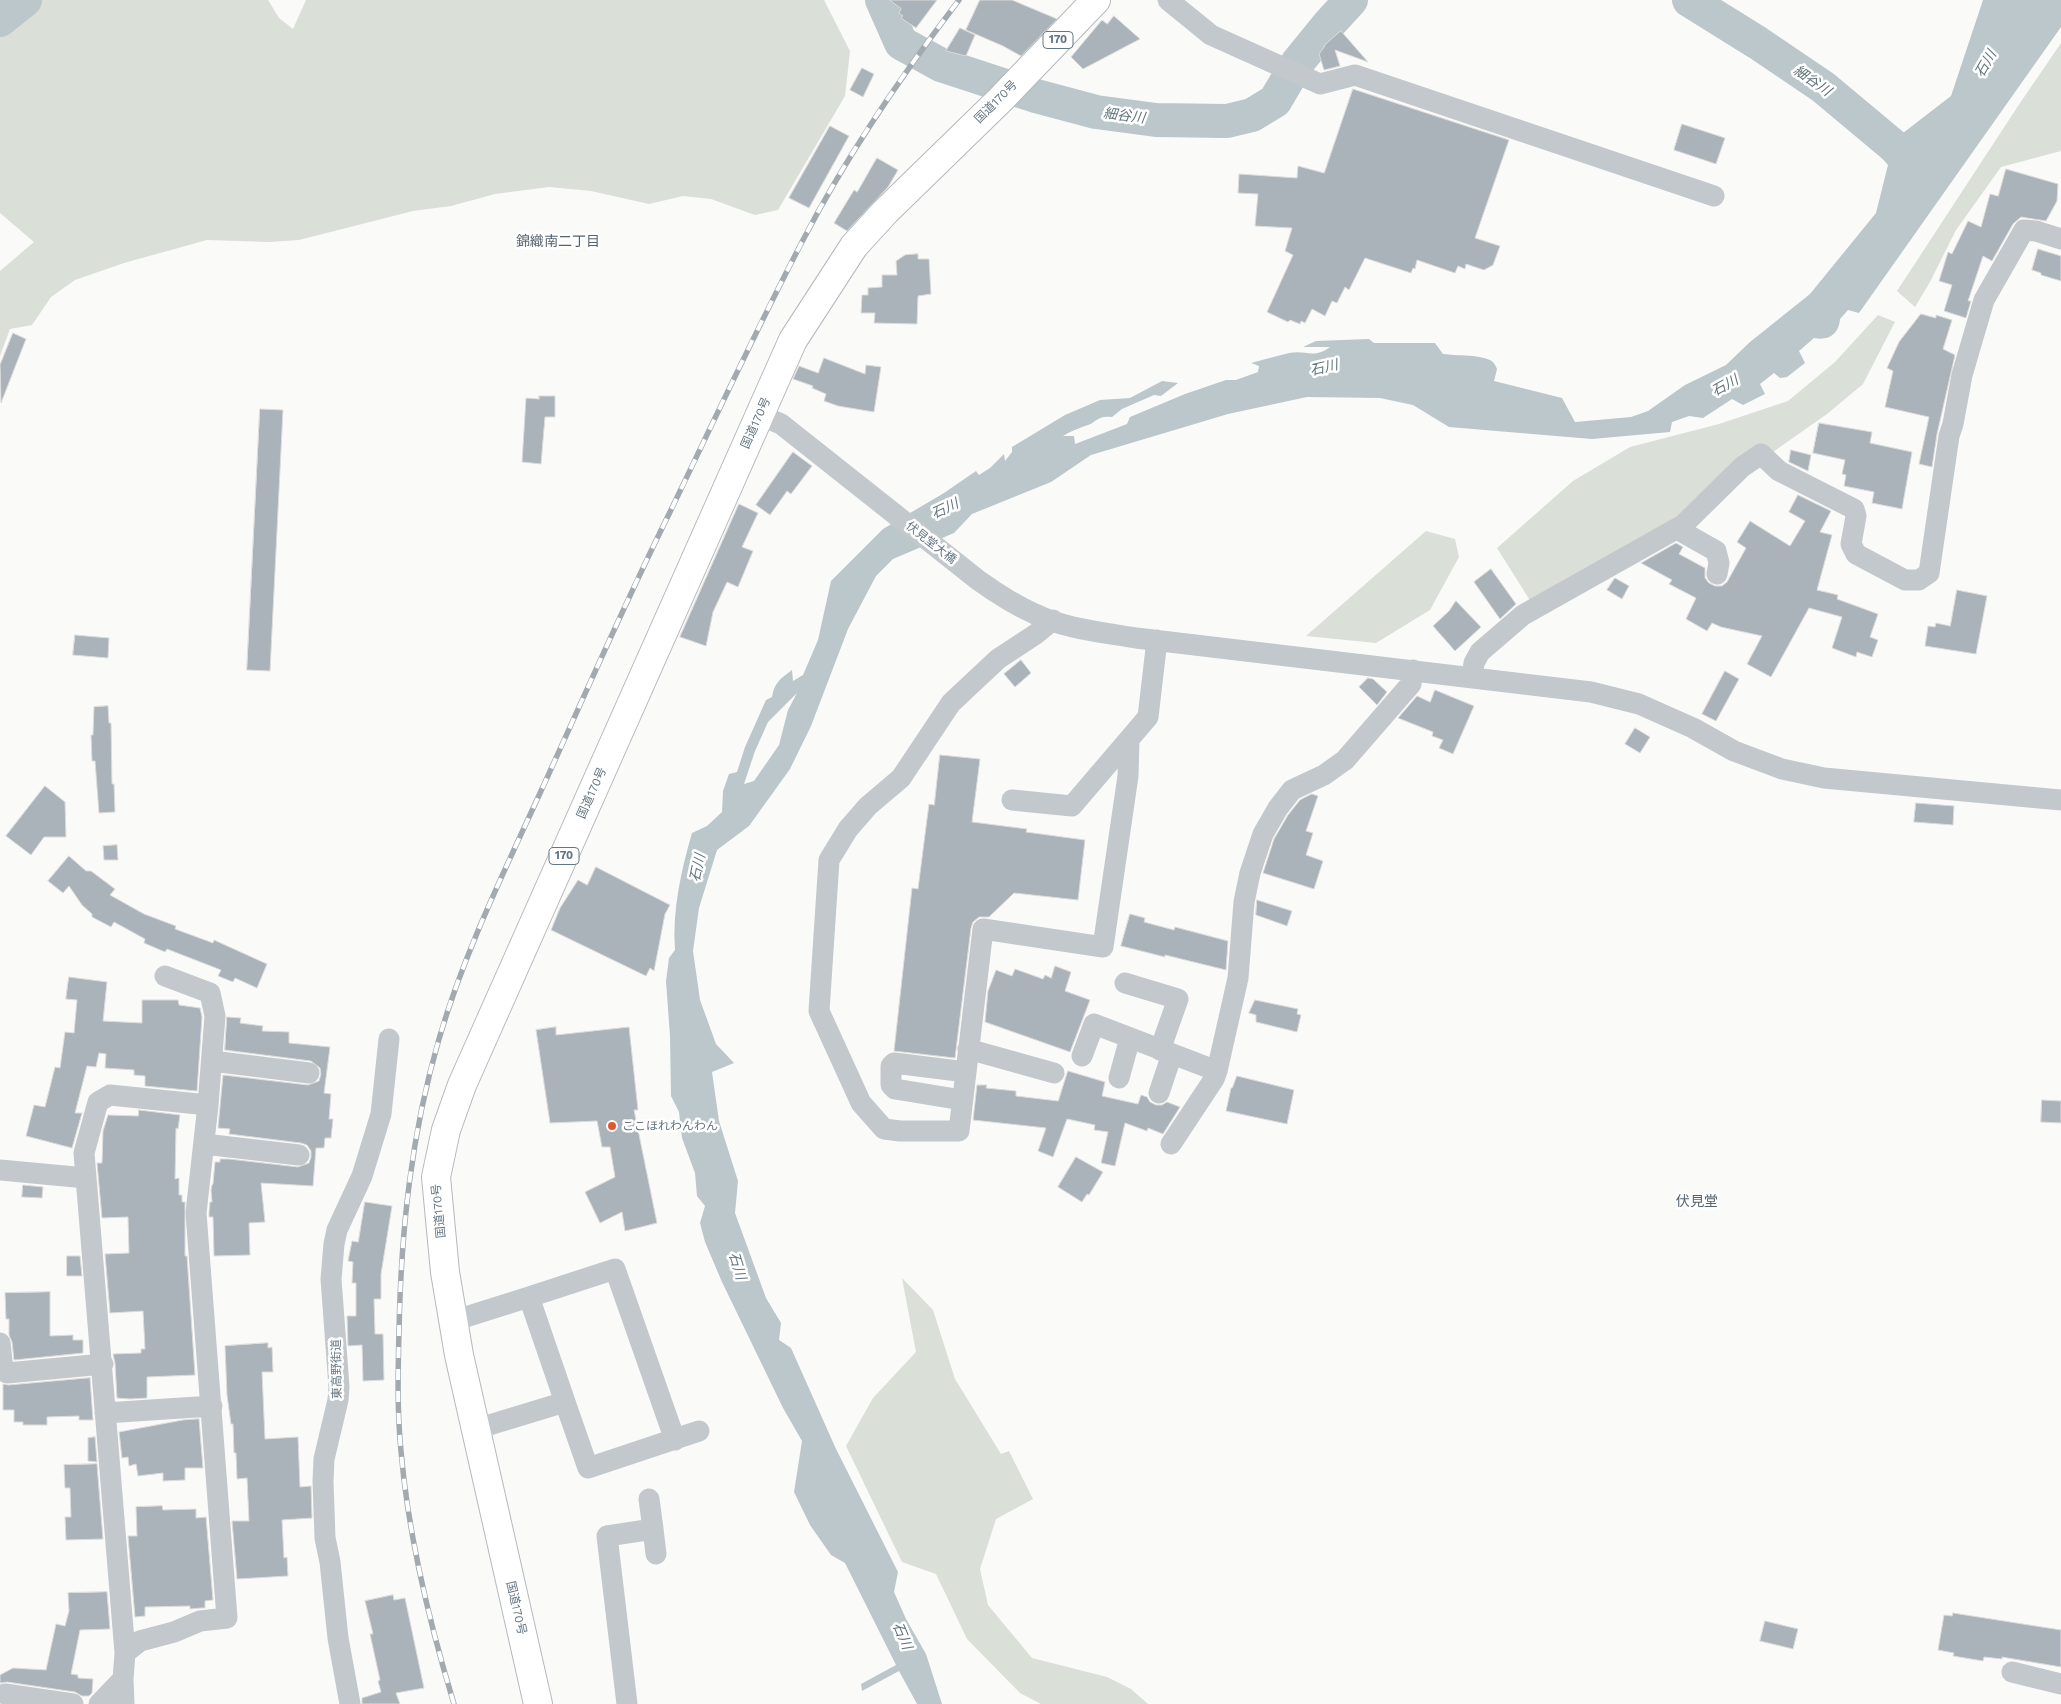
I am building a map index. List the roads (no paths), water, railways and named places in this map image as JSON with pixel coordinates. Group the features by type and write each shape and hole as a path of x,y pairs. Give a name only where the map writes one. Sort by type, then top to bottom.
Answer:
{"highway":[{"name":"国道170号","path":"538,1704 476,1430 445,1272 436,1177 446,1130 462,1085 793,340 817,300 854,246 885,212 1010,89 1096,0"}],"street":[{"path":"1168,0 1211,35 1320,84 1355,75 1714,196"},
{"path":"1472,677 1474,664 1480,652 1523,615 1684,525 1742,466 1761,454 1779,471 1854,509 1856,516 1852,544 1856,554 1905,580 1919,580 1929,573 1948,436 1953,424 1962,376 1984,300 2024,230 2036,231 2061,239"},
{"name":"伏見堂大橋","path":"760,415 781,424 978,580 1001,596 1044,617 1083,629 1157,640 1591,692 1639,704 1693,728 1734,751 1782,769 1824,778 2061,800"},
{"path":"1677,529 1716,551 1719,563 1717,574"},
{"path":"1044,617 951,703 901,778 868,806 848,829 829,860 819,1011 862,1103 884,1129 900,1131 959,1131 983,930 1104,947 1128,776 1129,740"},
{"path":"1012,800 1072,806 1148,717 1157,640"},
{"path":"1170,1144 1214,1079 1238,978 1244,902 1250,873 1263,834 1278,808 1292,790 1324,775 1345,760 1411,684 1412,670"},
{"path":"126,1653 140,1641 174,1632 200,1621 227,1618 196,1213 208,1105 215,1016 210,993 165,976"},
{"path":"1125,983 1178,999 1159,1093"},
{"path":"1082,1056 1094,1024 1216,1071"},
{"path":"1120,1078 1130,1038"},
{"name":"東高野街道","path":"350,1704 338,1638 330,1562 324,1529 324,1460 338,1400 339,1387 332,1262 337,1230 362,1176 381,1114 389,1039"},
{"path":"968,1049 1054,1073"},
{"path":"212,1061 309,1073"},
{"path":"962,1100 895,1089 891,1085 891,1066 894,1063 966,1072"},
{"path":"124,1704 123,1679 126,1653 84,1153 98,1102 110,1095 208,1105"},
{"path":"204,1144 299,1155"},
{"path":"0,1170 86,1178"},
{"path":"453,1320 615,1269 674,1440"},
{"path":"529,1297 588,1468 699,1431"},
{"path":"0,1342 3,1370 7,1372 103,1364"},
{"path":"476,1430 565,1402"},
{"path":"105,1413 212,1406"},
{"path":"649,1499 656,1554"},
{"path":"627,1704 606,1536 654,1529"},
{"path":"2012,1672 2061,1684"},
{"path":"99,1704 123,1679"},
{"path":"5,1694 72,1704"}],"water":[{"name":"石川","path":"1983,0 2061,0 2061,27 1859,313 1848,310 1840,319 1838,329 1832,335 1819,339 1814,338 1799,351 1805,363 1787,377 1780,378 1774,373 1760,384 1765,394 1743,405 1732,399 1703,418 1689,416 1672,422 1670,432 1592,439 1449,427 1413,405 1380,398 1307,397 1228,414 1091,455 1051,482 972,514 954,533 893,559 876,576 848,629 811,726 790,769 749,826 717,850 699,908 693,951 700,1000 716,1044 734,1063 712,1072 719,1121 738,1181 735,1213 766,1298 781,1323 779,1340 791,1348 836,1449 898,1572 894,1592 906,1619 926,1654 942,1704 917,1704 899,1671 862,1691 861,1684 896,1665 845,1563 831,1555 810,1525 794,1492 802,1441 783,1408 722,1282 705,1242 700,1223 705,1206 697,1196 695,1173 682,1138 679,1112 671,1096 670,1036 666,981 669,958 675,950 674,935 678,891 692,833 707,826 722,812 723,791 729,774 737,772 745,747 766,700 772,697 776,684 792,670 793,681 803,675 818,640 831,581 883,529 944,493 976,471 979,475 990,468 1004,454 1005,461 1012,452 1012,447 1065,415 1100,400 1130,398 1162,381 1178,383 1161,396 1154,395 1122,409 1112,417 1100,418 1063,436 1074,436 1075,444 1127,424 1130,417 1185,394 1226,380 1236,380 1258,372 1259,366 1251,363 1295,352 1319,353 1330,347 1303,347 1316,341 1369,339 1374,343 1435,343 1443,354 1476,356 1489,359 1497,369 1494,381 1562,398 1575,422 1631,417 1648,411 1685,385 1726,365 1750,342 1810,294 1876,213 1888,165 1861,134 1870,120 1903,133 1951,96","holes":["797,693 788,710 779,745 754,781 744,784 755,751 768,722"]}],"waterway":[{"name":"細谷川","path":"0,20 25,0"},
{"name":"細谷川","path":"882,0 901,43 941,65 1036,96 1096,112 1156,120 1227,121 1252,115 1275,101 1298,62 1351,0"},
{"name":"細谷川","path":"1689,0 1758,43 1823,87 1902,153"}],"railway":[{"path":"454,1704 421,1579 404,1482 398,1406 400,1294 409,1184 421,1111 439,1039 460,975 499,882 636,583 768,308 820,208 856,147 916,58 959,0"}],"place":[{"name":"ここほれわんわん","path":"612,1126"}],"district":[{"name":"錦織南二丁目","path":"558,242"},
{"name":"伏見堂","path":"1697,1202"}]}
